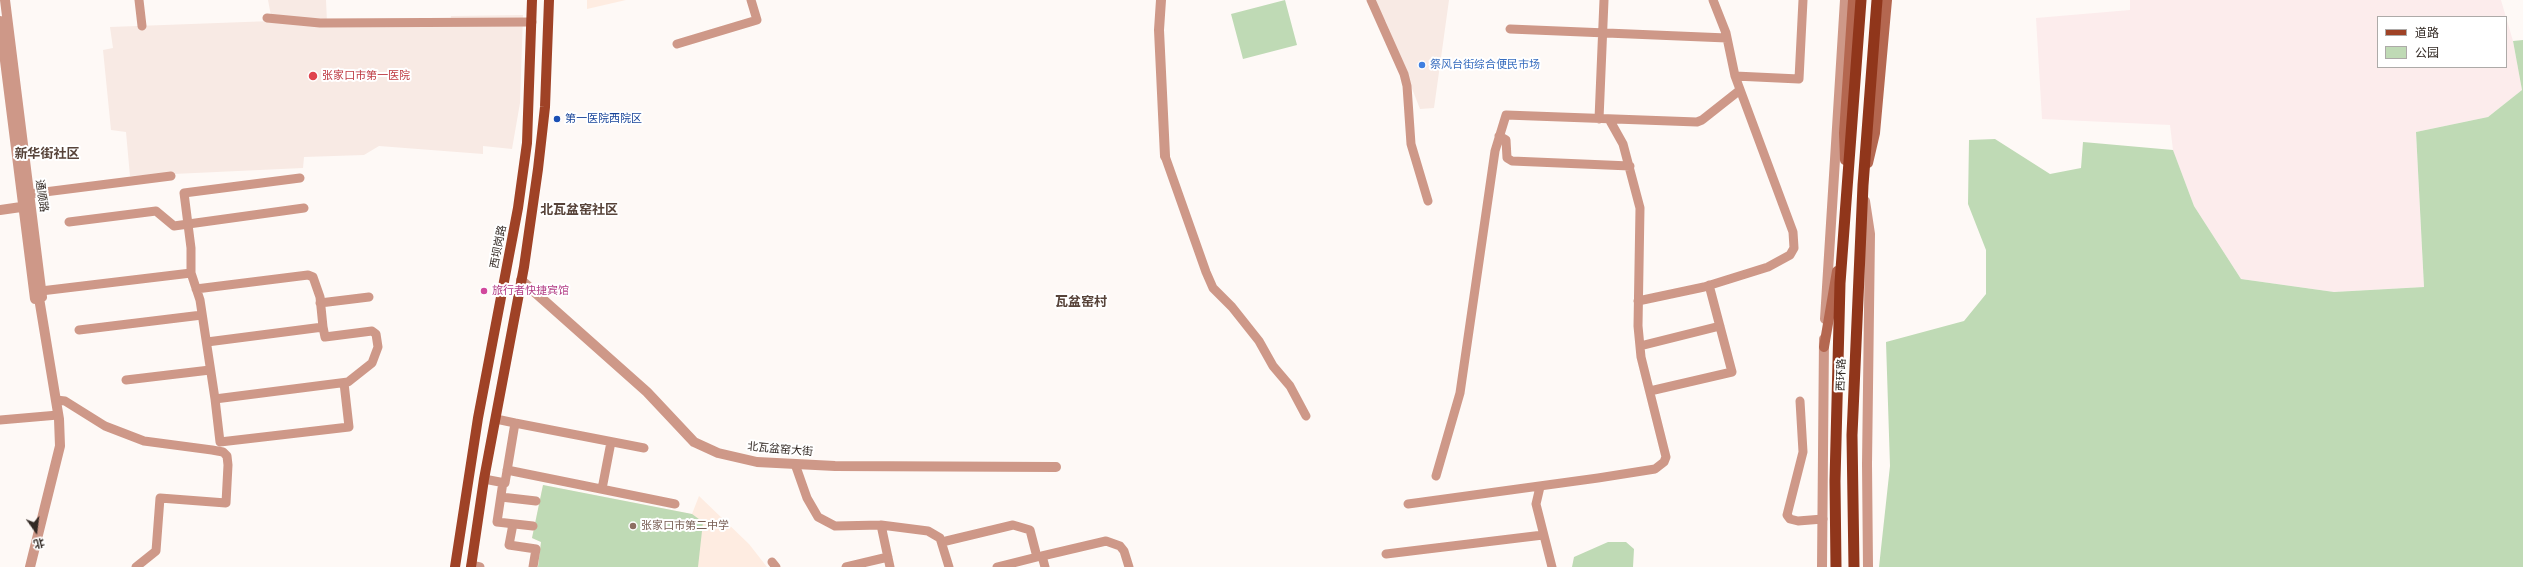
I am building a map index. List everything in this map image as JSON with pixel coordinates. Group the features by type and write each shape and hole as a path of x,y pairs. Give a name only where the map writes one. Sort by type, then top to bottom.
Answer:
{"highway":[{"name":"西环路","path":"1836,567 1836,389 1843,236 1861,0"},
{"name":"西环路","path":"1854,567 1852,435 1863,185 1877,0"}],"main road":[{"name":"西坝岗路","path":"455,567 476,425 505,278 527,143 532,0"},
{"path":"474,566 484,480 521,280 545,107 549,0"},
{"path":"1846,190 1844,133 1853,0"},
{"path":"1863,185 1875,132 1887,0"},
{"path":"1824,347 1843,236"},
{"path":"505,278 521,280"}],"street":[{"name":"通顺路","path":"5,0 29,194 27,206"},
{"path":"138,0 142,26"},
{"path":"677,44 757,20 751,0"},
{"path":"1161,0 1159,30 1165,156 1213,288 1232,307 1259,341 1273,366 1290,386 1306,416"},
{"path":"1371,0 1404,74 1407,86 1411,144 1428,201"},
{"path":"1599,119 1604,0"},
{"path":"1638,301 1709,285 1768,267 1790,256 1795,240 1735,76 1727,38 1713,0"},
{"path":"1735,76 1799,79 1803,0"},
{"path":"1822,567 1824,347 1832,190 1845,0"},
{"path":"267,18 320,23 532,22"},
{"name":"通顺路","path":"0,21 27,206 35,299 40,294"},
{"path":"1510,30 1727,38"},
{"path":"1436,476 1460,393 1494,151 1506,115 1696,122 1702,120 1740,90"},
{"path":"1408,504 1540,487 1655,469 1662,465 1666,457 1640,346 1638,301 1641,226 1639,203 1624,144 1609,119"},
{"path":"1500,136 1506,140 1507,158 1512,161 1630,166"},
{"path":"29,194 171,176"},
{"path":"300,178 184,193 191,273 202,315 220,442 349,427 344,383"},
{"path":"1863,185 1870,234 1867,464 1868,567"},
{"path":"0,210 27,206"},
{"path":"70,222 156,211 174,226 304,208"},
{"path":"40,294 191,273"},
{"path":"196,289 308,275 313,277 320,303 324,337 372,331 376,334 378,347 376,358 353,380 344,383 215,399"},
{"name":"北瓦盆窑大街","path":"521,280 647,392 694,442 718,453 757,462 795,464 1056,467"},
{"path":"1650,391 1732,372 1709,285"},
{"name":"通顺路","path":"30,567 60,446 58,415 40,294"},
{"path":"320,303 369,297"},
{"path":"79,330 202,315"},
{"path":"1640,346 1720,326"},
{"path":"206,342 323,327"},
{"path":"126,380 210,370"},
{"path":"56,400 68,403 105,426 144,441 212,450 223,452 227,456 226,503 160,498 156,551 136,567"},
{"path":"1800,401 1803,452 1787,515 1790,519 1798,521 1822,519"},
{"path":"0,420 58,415"},
{"path":"496,419 644,448"},
{"path":"484,480 506,483 515,423"},
{"path":"602,489 610,442"},
{"path":"795,464 807,498 818,517 835,526 881,525 928,531 935,534 942,542 949,567"},
{"path":"507,470 675,504"},
{"path":"503,482 497,522 533,526"},
{"path":"1540,487 1536,504 1552,567"},
{"path":"501,497 536,501"},
{"path":"513,524 509,545 536,549 533,567"},
{"path":"881,525 890,567"},
{"path":"942,542 1013,525 1030,530 1045,567"},
{"path":"1386,554 1543,536"},
{"path":"997,567 1106,541 1120,546 1124,551 1128,567"},
{"path":"846,567 888,557"}],"shaded area":[{"name":"张家口市第一医院","path":"268,0 326,0 327,22 450,22 451,16 523,15 520,103 512,149 483,146 483,154 379,146 364,155 304,157 303,168 130,176 126,132 111,130 103,50 113,48 110,27 272,21"},
{"path":"587,0 626,0 587,9"},
{"name":"祭风台街综合便民市场","path":"1372,0 1449,0 1434,108 1420,109 1386,22"},
{"path":"2130,0 2501,0 2506,16 2377,16 2377,68 2507,68 2507,20 2513,41 2522,90 2488,117 2416,132 2424,287 2334,292 2241,279 2194,206 2173,150 2170,125 2042,119 2036,18 2130,10"},
{"name":"张家口市第二中学","path":"543,485 692,514 699,496 749,544 767,567 538,567 541,542 532,538"}],"green space":[{"path":"1285,0 1297,45 1243,59 1231,14"},
{"path":"2523,40 2523,567 1879,567 1890,466 1886,342 1964,321 1986,294 1986,250 1968,204 1969,140 1995,139 2050,174 2081,168 2083,142 2173,150 2194,206 2241,279 2334,292 2424,287 2416,132 2488,117 2522,90 2513,41"},
{"name":"张家口市第二中学","path":"543,485 692,514 703,522 698,567 538,567 541,542 532,538"},
{"path":"1608,542 1626,542 1634,549 1633,567 1572,567 1574,557"}],"place":[{"name":"祭风台街综合便民市场","path":"1422,65"},
{"name":"张家口市第一医院","path":"313,76"},
{"name":"第一医院西院区","path":"557,119"},
{"name":"旅行者快捷宾馆","path":"484,291"},
{"name":"张家口市第二中学","path":"633,526"}],"district":[{"name":"新华街社区","path":"47,155"},
{"name":"北瓦盆窑社区","path":"579,211"},
{"name":"瓦盆窑村","path":"1081,303"}]}
